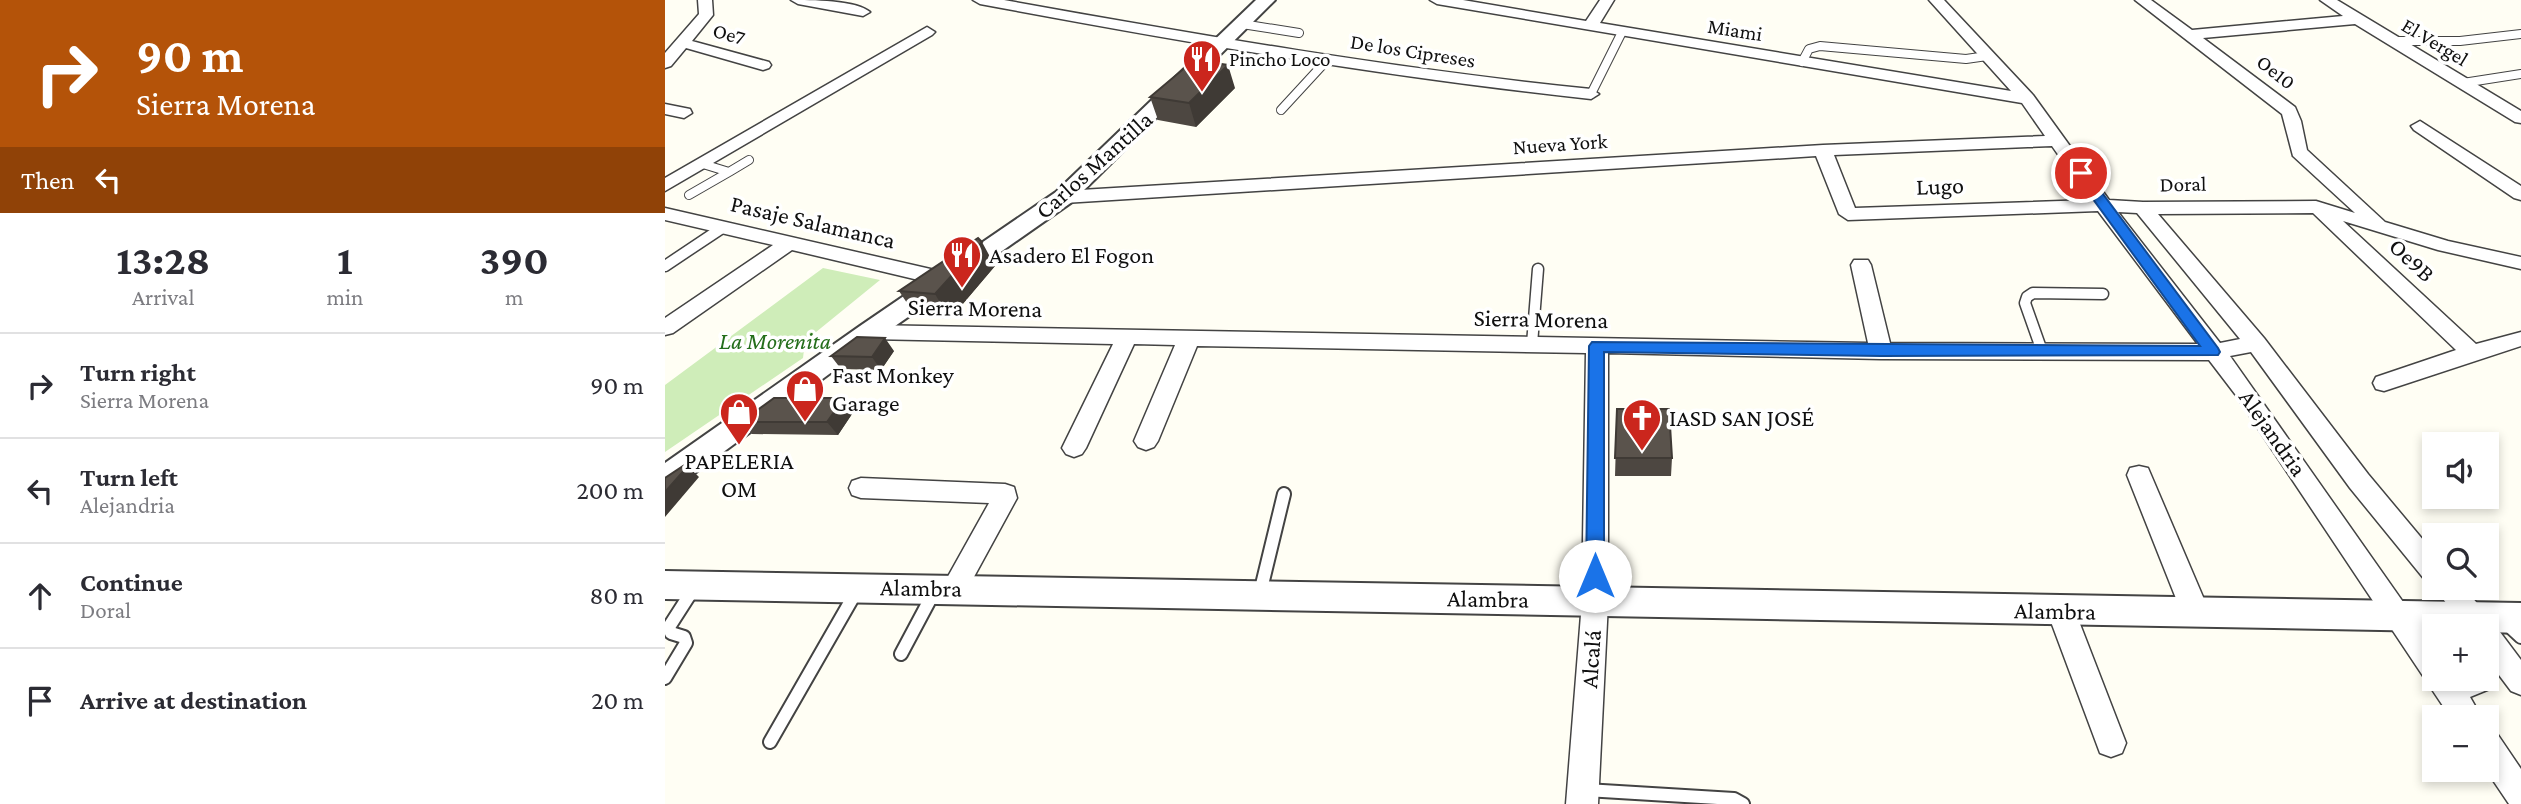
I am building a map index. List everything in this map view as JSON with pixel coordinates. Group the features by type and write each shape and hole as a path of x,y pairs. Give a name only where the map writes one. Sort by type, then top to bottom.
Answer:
{"street":[{"path":"665,64 706,15 705,0"},
{"path":"798,0 863,12"},
{"name":"De los Cipreses","path":"980,0 1224,44 1486,84 1591,94"},
{"name":"Carlos Mantilla","path":"665,479 869,332 949,280 1065,197 1266,0"},
{"path":"1590,26 1607,0"},
{"path":"1936,0 2027,99 2103,205"},
{"name":"Oe10","path":"2142,0 2288,111 2294,120 2295,145 2299,152 2384,229"},
{"name":"El Vergel","path":"2327,0 2521,118"},
{"name":"Miami","path":"1444,1 2027,99"},
{"path":"2190,35 2357,19"},
{"path":"665,186 927,32"},
{"name":"Oe7","path":"684,43 763,65"},
{"path":"665,109 684,113"},
{"path":"2420,126 2521,194"},
{"name":"Nueva York","path":"1065,197 1823,150 2058,141"},
{"name":"Lugo","path":"1823,150 1848,214 2103,205"},
{"path":"2316,207 2354,202"},
{"name":"Doral","path":"2103,205 2143,208 2316,207 2384,229 2521,263"},
{"name":"Alejandria","path":"2103,205 2212,352 2243,388 2422,651"},
{"name":"Oe9B","path":"2316,207 2472,353"},
{"path":"2143,208 2256,343 2358,481 2422,558"},
{"name":"Pasaje Salamanca","path":"665,214 949,280"},
{"path":"665,328 789,243"},
{"path":"1861,265 1881,351"},
{"name":"Sierra Morena","path":"869,332 1881,351 2212,352 2256,343"},
{"path":"1074,449 1127,337"},
{"path":"1146,441 1189,338"},
{"path":"2384,383 2521,339"},
{"name":"Alcalá","path":"1582,797 1595,601 1597,346"},
{"path":"2139,475 2195,611"},
{"path":"861,488 1005,494 1005,498 945,589"},
{"name":"Alambra","path":"681,584 2061,611 2195,611 2422,618"},
{"path":"2464,600 2482,614"},
{"path":"2061,611 2111,743"},
{"path":"2499,763 2521,795"}],"lane":[{"path":"1242,24 1299,33"},
{"path":"1591,94 1622,32"},
{"path":"2394,41 2460,41 2521,34"},
{"path":"1802,62 1809,49 1820,46 1966,60 1987,56"},
{"path":"1281,110 1328,58"},
{"path":"2463,83 2521,74"},
{"path":"689,195 749,160"},
{"path":"703,164 729,172"},
{"path":"665,265 722,228"},
{"path":"1532,344 1538,269"},
{"path":"2042,351 2025,303 2027,297 2032,293 2103,294"},
{"path":"1260,594 1285,494"},
{"path":"665,678 686,643 684,636 671,633 669,627 681,584"},
{"path":"770,742 859,587"},
{"path":"901,654 945,589"},
{"path":"1582,797 1734,799 1743,804"}],"green space":[{"name":"La Morenita","path":"823,268 880,280 805,341 803,358 665,452 665,385"}],"building":[{"path":"1194,60 1228,65 1189,103 1150,97"},
{"path":"978,238 982,242 935,294 899,291"},
{"path":"857,337 885,338 872,357 831,356"},
{"path":"774,398 844,398 827,422 741,422"},
{"path":"1617,409 1669,409 1672,458 1615,458"},
{"path":"686,464 688,466 665,492 665,478"}],"place":[{"name":"Pincho Loco","path":"1202,93"},
{"name":"Asadero El Fogon","path":"962,289"},
{"name":"Fast Monkey Garage","path":"805,423"},
{"name":"PAPELERIA OM","path":"739,446"},
{"name":"IASD SAN JOSÉ","path":"1642,452"}],"route":[{"path":"1595,576 1597,346 1881,351 2212,352 2081,173"}]}
